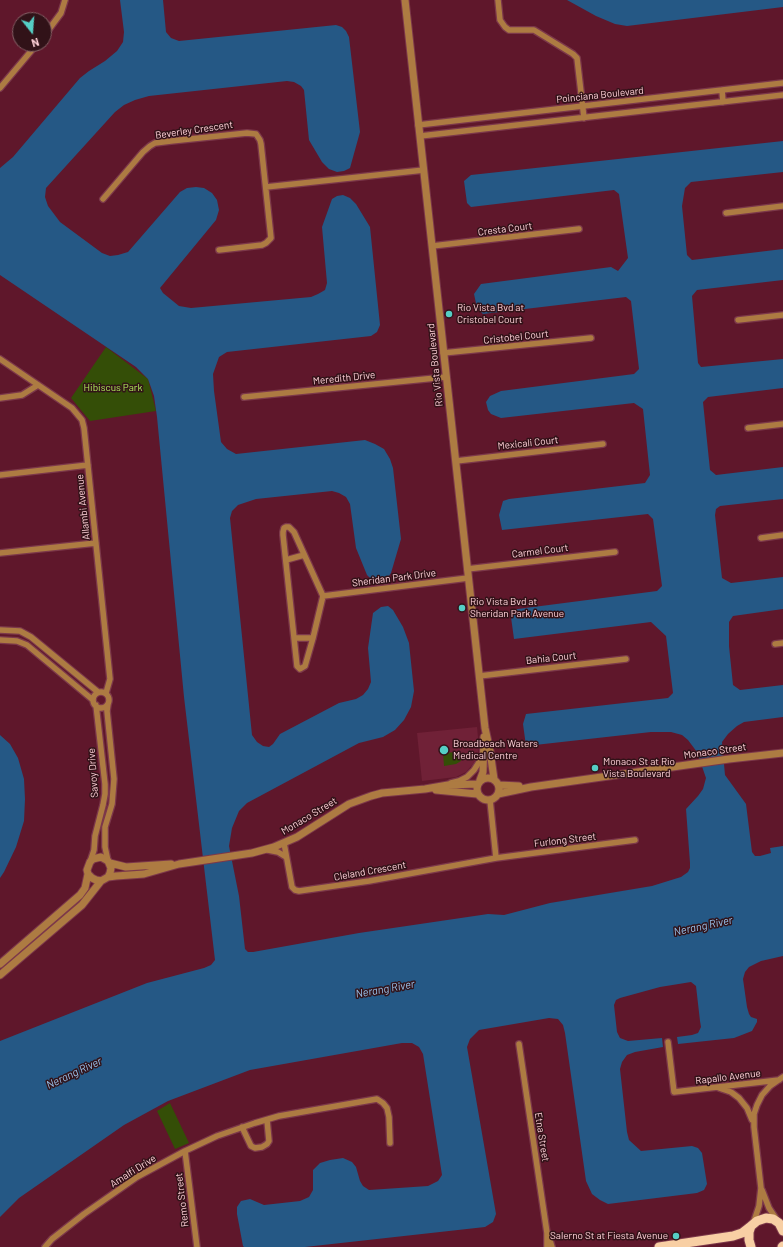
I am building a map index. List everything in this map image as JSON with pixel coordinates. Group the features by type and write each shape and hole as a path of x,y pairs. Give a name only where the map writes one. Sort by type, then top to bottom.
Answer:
{"main road":[{"path":"659,1247 733,1236 742,1233 757,1221 766,1218 771,1218 780,1223 783,1231"},
{"path":"751,1247 749,1238 752,1225"}],"street":[{"path":"52,25 61,13 65,0"},
{"name":"Rio Vista Boulevard","path":"405,0 484,728 483,772 479,782"},
{"path":"498,0 500,20 509,30 534,30 576,58 584,118"},
{"path":"0,88 30,52"},
{"name":"Poinciana Boulevard","path":"418,124 783,83"},
{"path":"722,90 723,102"},
{"name":"Poinciana Boulevard","path":"420,136 783,95"},
{"name":"Beverley Crescent","path":"103,199 143,152 155,143 247,132 256,134 260,140 271,235 269,241 262,245 219,250"},
{"path":"266,187 424,170"},
{"path":"726,212 783,206"},
{"name":"Cresta Court","path":"432,246 580,229"},
{"path":"738,320 783,315"},
{"name":"Cristobel Court","path":"444,353 591,338"},
{"name":"Allambi Avenue","path":"0,359 72,408 82,420 110,679 106,693"},
{"name":"Meredith Drive","path":"244,397 446,377"},
{"path":"0,398 22,395 38,385"},
{"path":"748,428 783,424"},
{"name":"Mexicali Court","path":"456,460 603,444"},
{"path":"0,475 88,465"},
{"path":"286,527 289,527 294,532 304,556 323,596 305,666 300,669 297,666 283,532 286,527"},
{"path":"761,538 783,535"},
{"path":"0,553 96,542"},
{"name":"Carmel Court","path":"467,569 615,552"},
{"path":"286,560 304,556"},
{"name":"Sheridan Park Drive","path":"323,596 468,578"},
{"path":"0,630 20,631 31,637 98,692 106,693 109,697 108,704 101,708 27,645 17,641 0,640"},
{"path":"294,638 313,638"},
{"path":"774,644 783,643"},
{"name":"Bahia Court","path":"479,676 626,659"},
{"path":"78,688 84,681"},
{"path":"94,702 94,696 98,692"},
{"name":"Savoy Drive","path":"90,862 94,850 94,836 104,805 105,794 94,702"},
{"name":"Savoy Drive","path":"108,704 107,711 114,779 112,804 105,827 104,841 109,862"},
{"name":"Rio Vista Boulevard","path":"484,728 490,751 494,779"},
{"name":"Monaco Street","path":"498,794 531,787 729,759 783,753"},
{"path":"448,786 449,784 467,777 474,770 483,756"},
{"path":"485,778 494,779 499,785 498,794 495,798 490,800 483,799 477,794 476,791 479,782 485,778"},
{"name":"Monaco Street","path":"108,877 144,874 179,864 264,850 297,837 359,800 382,793 479,782"},
{"name":"Monaco Street","path":"499,785 531,787"},
{"name":"Monaco Street","path":"426,789 477,794"},
{"path":"490,800 496,858"},
{"name":"Furlong Street","path":"496,858 635,840"},
{"name":"Cleland Crescent","path":"284,843 292,887 299,891 369,881 496,858"},
{"path":"264,850 274,850 286,857"},
{"path":"0,964 80,895 85,888 88,874 87,870 93,859 100,857 109,862 111,868 108,877 101,881 82,905 0,975"},
{"name":"Monaco Street","path":"109,862 126,868 179,864"},
{"path":"88,874 92,878 101,881"},
{"path":"66,907 72,914"},
{"name":"Rapallo Avenue","path":"668,1042 674,1092 782,1079"},
{"name":"Etna Street","path":"519,1044 547,1233 547,1247"},
{"path":"752,1225 759,1206 761,1188 754,1114 758,1101 766,1090 782,1079"},
{"path":"717,1087 731,1092 743,1102 751,1116 755,1130"},
{"name":"Amalfi Drive","path":"45,1247 52,1239 84,1214 137,1177 185,1151 217,1136 242,1127 267,1120 377,1099 387,1108 389,1117 390,1142"},
{"path":"242,1127 253,1148 262,1147 269,1141 267,1120"},
{"name":"Remo Street","path":"185,1151 197,1247"},
{"path":"761,1188 769,1208 780,1223"},
{"name":"Etna Street","path":"547,1233 552,1247"}],"shaded area":[{"path":"477,727 479,748 477,757 466,772 456,777 422,781 417,733"}],"green space":[{"name":"Hibiscus Park","path":"106,347 148,379 156,411 90,421 71,398"},
{"path":"457,752 457,758 462,757 461,761 456,764 444,766 443,753"},
{"path":"170,1103 189,1143 175,1149 157,1111"}],"water":[{"name":"Nerang River","path":"120,0 163,0 166,32 171,38 179,41 336,25 342,27 349,37 360,132 350,168 337,172 329,169 322,162 309,140 304,90 301,86 294,82 287,81 149,96 124,105 115,112 46,188 45,197 48,206 60,222 102,253 110,256 128,252 180,192 187,188 196,187 204,188 212,193 217,200 219,210 216,220 160,288 163,293 179,306 191,308 311,297 325,290 327,283 322,227 332,199 337,196 343,195 350,198 356,204 370,227 380,325 377,332 371,336 227,352 219,357 213,374 221,442 227,449 236,454 365,440 384,449 393,468 401,539 391,573 386,580 379,581 371,579 367,575 356,548 350,504 346,497 339,493 332,491 256,499 238,505 232,511 230,518 252,735 257,742 263,746 269,747 280,734 339,703 356,699 363,695 371,682 368,648 373,613 381,607 388,606 393,610 403,627 409,643 414,691 411,707 404,720 395,730 383,737 359,743 247,803 239,811 232,828 229,846 239,896 245,949 248,952 359,933 488,914 504,915 550,903 652,886 681,877 688,872 690,863 686,809 703,789 706,778 697,752 688,740 682,735 671,732 651,732 526,746 523,724 526,714 668,698 673,693 666,636 651,622 514,639 510,610 657,591 662,586 653,519 648,514 502,530 499,515 503,501 509,499 645,483 650,475 643,409 634,403 501,418 491,414 488,410 486,402 490,396 501,391 634,374 639,369 631,301 626,297 483,314 477,308 474,294 481,284 611,267 618,271 628,258 619,194 614,190 471,207 467,203 464,181 471,175 783,141 783,172 691,182 685,188 682,206 687,255 692,260 783,249 783,280 697,290 692,296 698,363 701,367 783,359 783,388 708,397 703,402 710,470 716,475 783,467 783,499 720,506 716,509 715,515 722,578 731,583 783,577 783,609 733,616 729,622 729,646 733,685 740,690 783,685 783,717 744,722 728,734 722,742 725,775 746,804 752,852 755,856 760,856 771,853 770,848 783,846 783,956 761,961 749,967 745,972 743,979 747,1007 751,1017 757,1019 757,1022 752,1031 734,1038 678,1044 677,1037 698,1033 701,1027 696,986 691,982 660,987 620,998 616,1000 614,1005 617,1032 620,1038 628,1041 662,1038 663,1047 635,1052 627,1055 622,1062 620,1069 629,1140 641,1151 692,1146 698,1148 702,1153 707,1184 704,1190 697,1193 608,1204 592,1194 586,1181 565,1033 563,1025 558,1019 549,1018 479,1030 470,1039 467,1047 496,1214 493,1222 485,1227 305,1247 243,1246 237,1214 237,1207 241,1201 250,1199 264,1205 300,1201 309,1197 313,1190 313,1170 320,1163 343,1158 352,1162 356,1167 363,1186 369,1190 428,1186 438,1181 442,1175 423,1054 419,1047 412,1043 402,1043 250,1070 168,1101 124,1125 19,1198 0,1217 0,1041 147,983 204,968 211,965 215,960 184,697 154,396 148,379 136,367 0,275 0,168 13,157 80,78 117,51 123,42 124,32"},
{"path":"567,0 783,0 783,7 627,26 615,24 596,16"},
{"path":"0,735 10,744 18,758 24,779 25,799 24,821 16,847 0,878"}],"place":[{"name":"Rio Vista Bvd at Cristobel Court","path":"449,314"},
{"name":"Rio Vista Bvd at Sheridan Park Avenue","path":"462,608"},
{"name":"Broadbeach Waters Medical Centre","path":"444,750"},
{"name":"Monaco St at Rio Vista Boulevard","path":"595,768"},
{"name":"Salerno St at Fiesta Avenue","path":"676,1236"}]}
